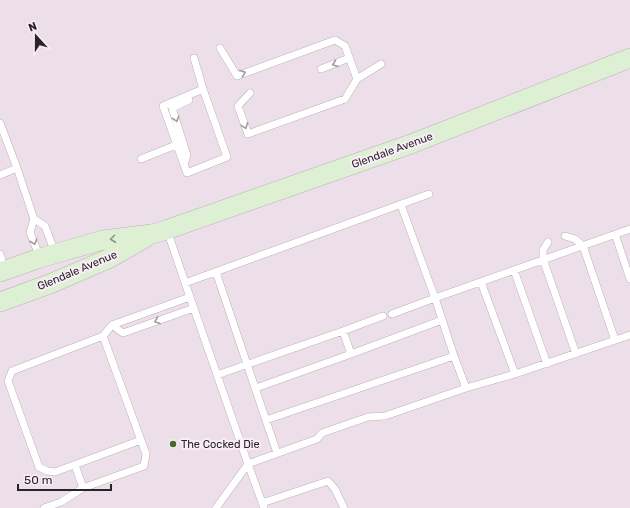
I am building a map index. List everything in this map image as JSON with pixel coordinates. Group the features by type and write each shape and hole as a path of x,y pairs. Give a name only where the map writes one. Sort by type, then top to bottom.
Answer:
{"main road":[{"name":"Glendale Avenue","path":"3,302 110,258 159,232 411,144 630,58"},
{"name":"Glendale Avenue","path":"2,265 47,256 103,240 159,232"}],"lane":[{"path":"220,48 237,76 335,40 345,46 357,78"},
{"path":"194,58 202,89 227,157 187,172 163,106 202,89"},
{"path":"321,69 349,58"},
{"path":"250,93 238,106 248,134 345,98 357,78 381,64"},
{"path":"184,165 187,155 172,108 189,100 193,93"},
{"path":"0,123 34,219 30,232 47,256"},
{"path":"141,159 176,145"},
{"path":"0,175 17,168"},
{"path":"185,283 429,194"},
{"path":"400,205 435,298 466,388"},
{"path":"34,219 45,226 47,256"},
{"path":"392,314 630,229"},
{"path":"159,232 185,283 263,505 328,481 335,489 344,508"},
{"path":"615,234 630,279"},
{"path":"565,236 575,239 583,246 615,340"},
{"path":"548,242 543,250 543,259 576,354"},
{"path":"514,270 547,364"},
{"path":"216,272 277,453"},
{"path":"481,282 515,374"},
{"path":"141,440 55,472 39,468 8,381 12,371 103,336 112,326 190,297"},
{"path":"112,326 123,333 194,308"},
{"path":"217,375 383,316"},
{"path":"256,388 442,320"},
{"path":"343,331 351,354"},
{"path":"216,508 248,464 317,439 322,433 368,417 385,416 466,388 547,364 630,335"},
{"path":"44,508 62,505 83,488 144,466 146,454 103,336"},
{"path":"266,420 454,356"},
{"path":"75,465 83,488"}],"place":[{"name":"The Cocked Die","path":"173,444"}]}
